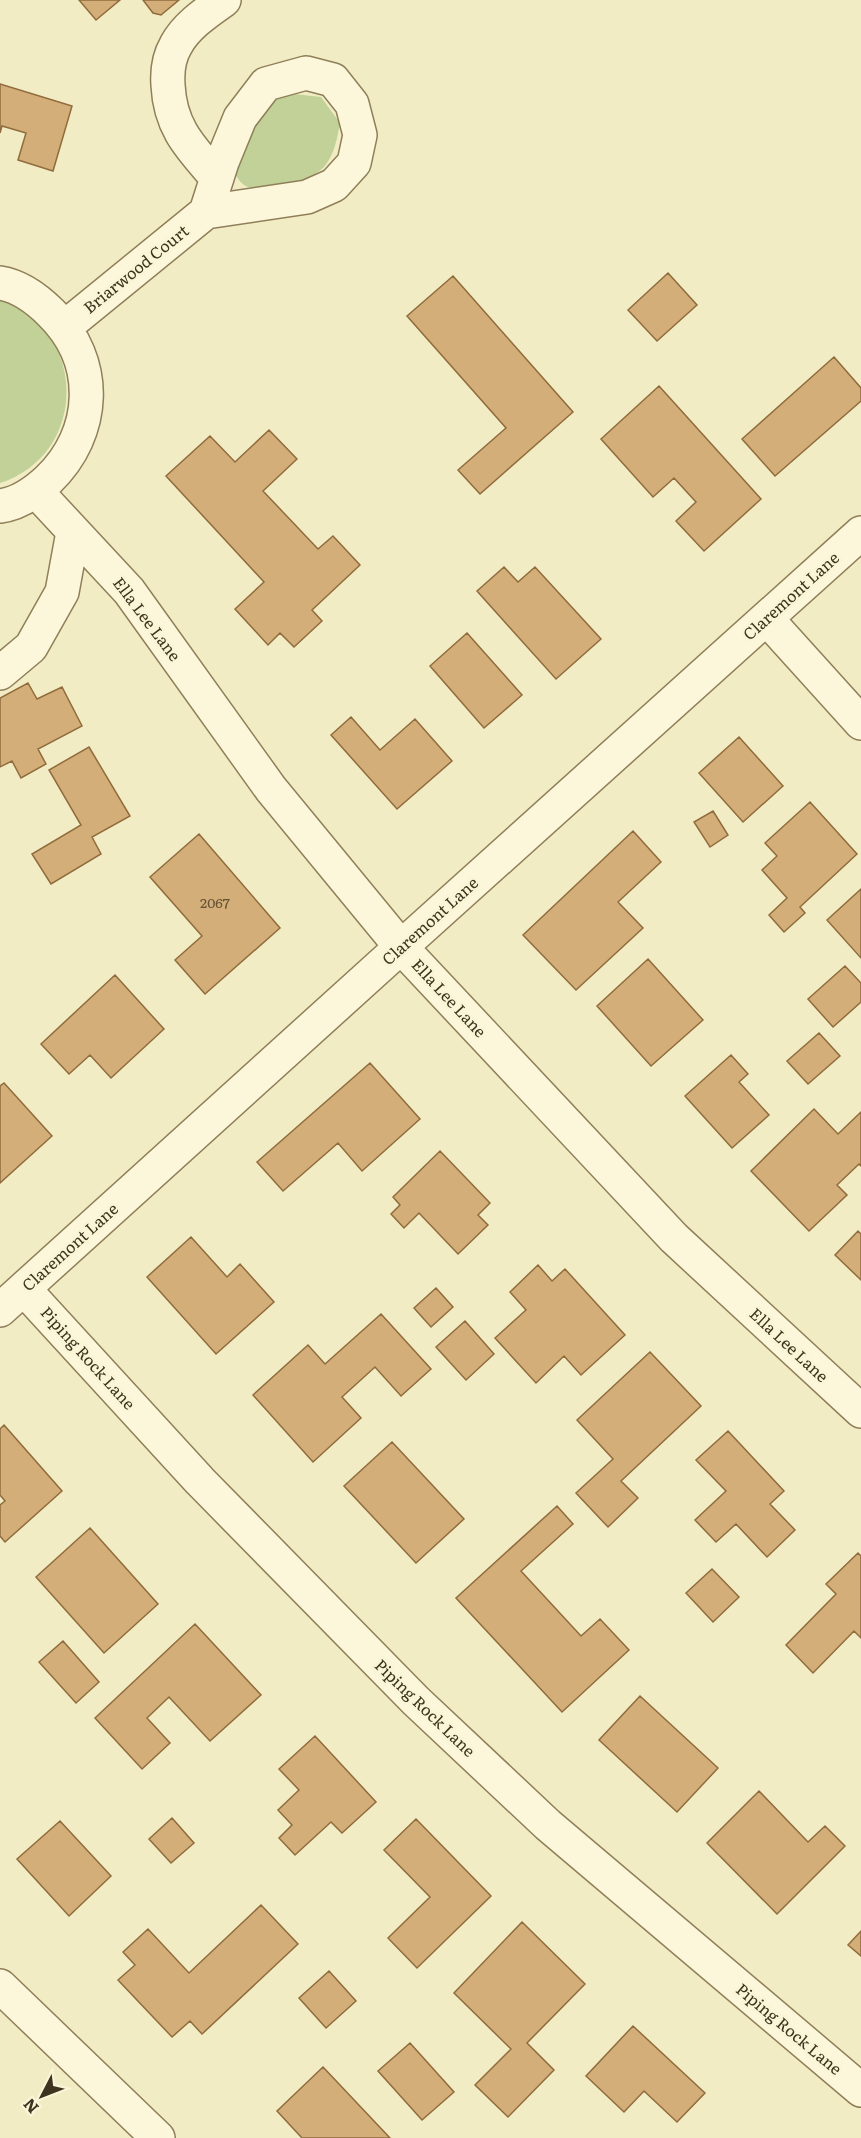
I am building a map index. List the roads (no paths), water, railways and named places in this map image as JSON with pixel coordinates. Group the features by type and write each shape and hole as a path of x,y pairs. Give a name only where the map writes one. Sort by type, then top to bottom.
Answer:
{"street":[{"path":"217,178 175,125 168,100 167,75 170,59 177,43 194,24 224,0"},
{"path":"306,73 333,80 352,104 360,135 354,163 334,185 307,197 206,212 240,118 266,84 306,73"},
{"name":"Briarwood Court","path":"65,327 206,212"},
{"path":"0,283 39,301 65,327 82,360 87,397 81,433 63,466 36,491 0,506"},
{"name":"Ella Lee Lane","path":"36,491 129,591 271,789 401,946 674,1238 861,1411"},
{"path":"0,673 31,647 62,592 74,532"},
{"name":"Claremont Lane","path":"0,1310 861,533"},
{"path":"767,619 861,723"},
{"name":"Piping Rock Lane","path":"24,1289 200,1481 416,1701 548,1825 861,2090"},
{"path":"0,1986 158,2138"}]}
